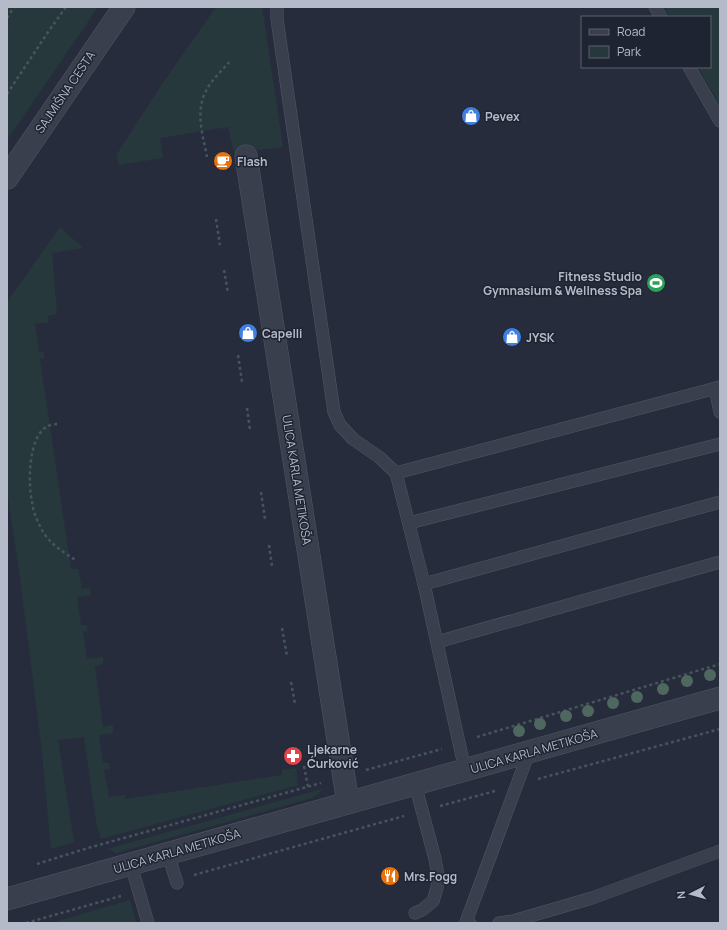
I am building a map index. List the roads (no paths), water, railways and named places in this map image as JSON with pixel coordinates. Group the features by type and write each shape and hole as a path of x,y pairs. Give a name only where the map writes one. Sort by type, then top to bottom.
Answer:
{"street":[{"name":"SAJMIŠNA CESTA","path":"7,178 124,7"},
{"name":"ULICA KARLA METIKOŠA","path":"246,156 348,803"},
{"name":"ULICA KARLA METIKOŠA","path":"7,899 720,698"}],"lane":[{"path":"277,7 277,19 334,412 340,425 352,439 378,457 396,473 424,584 465,770"},
{"path":"655,7 660,16"},
{"path":"690,68 720,121"},
{"path":"396,473 718,388 720,412"},
{"path":"409,523 720,444"},
{"path":"424,584 720,502"},
{"path":"437,642 720,562"},
{"path":"467,923 529,752"},
{"path":"415,784 435,859 438,876 432,901 422,910 415,913"},
{"path":"499,923 513,921 592,898 720,851"},
{"path":"168,854 177,882"},
{"path":"131,865 148,923"}],"place":[{"name":"Pevex","path":"471,116"},
{"name":"Flash","path":"223,161"},
{"name":"Fitness Studio Gymnasium & Wellness Spa","path":"656,283"},
{"name":"Capelli","path":"248,333"},
{"name":"JYSK","path":"512,337"},
{"name":"Ljekarne Ćurković","path":"293,756"},
{"name":"Mrs.Fogg","path":"390,876"}]}
